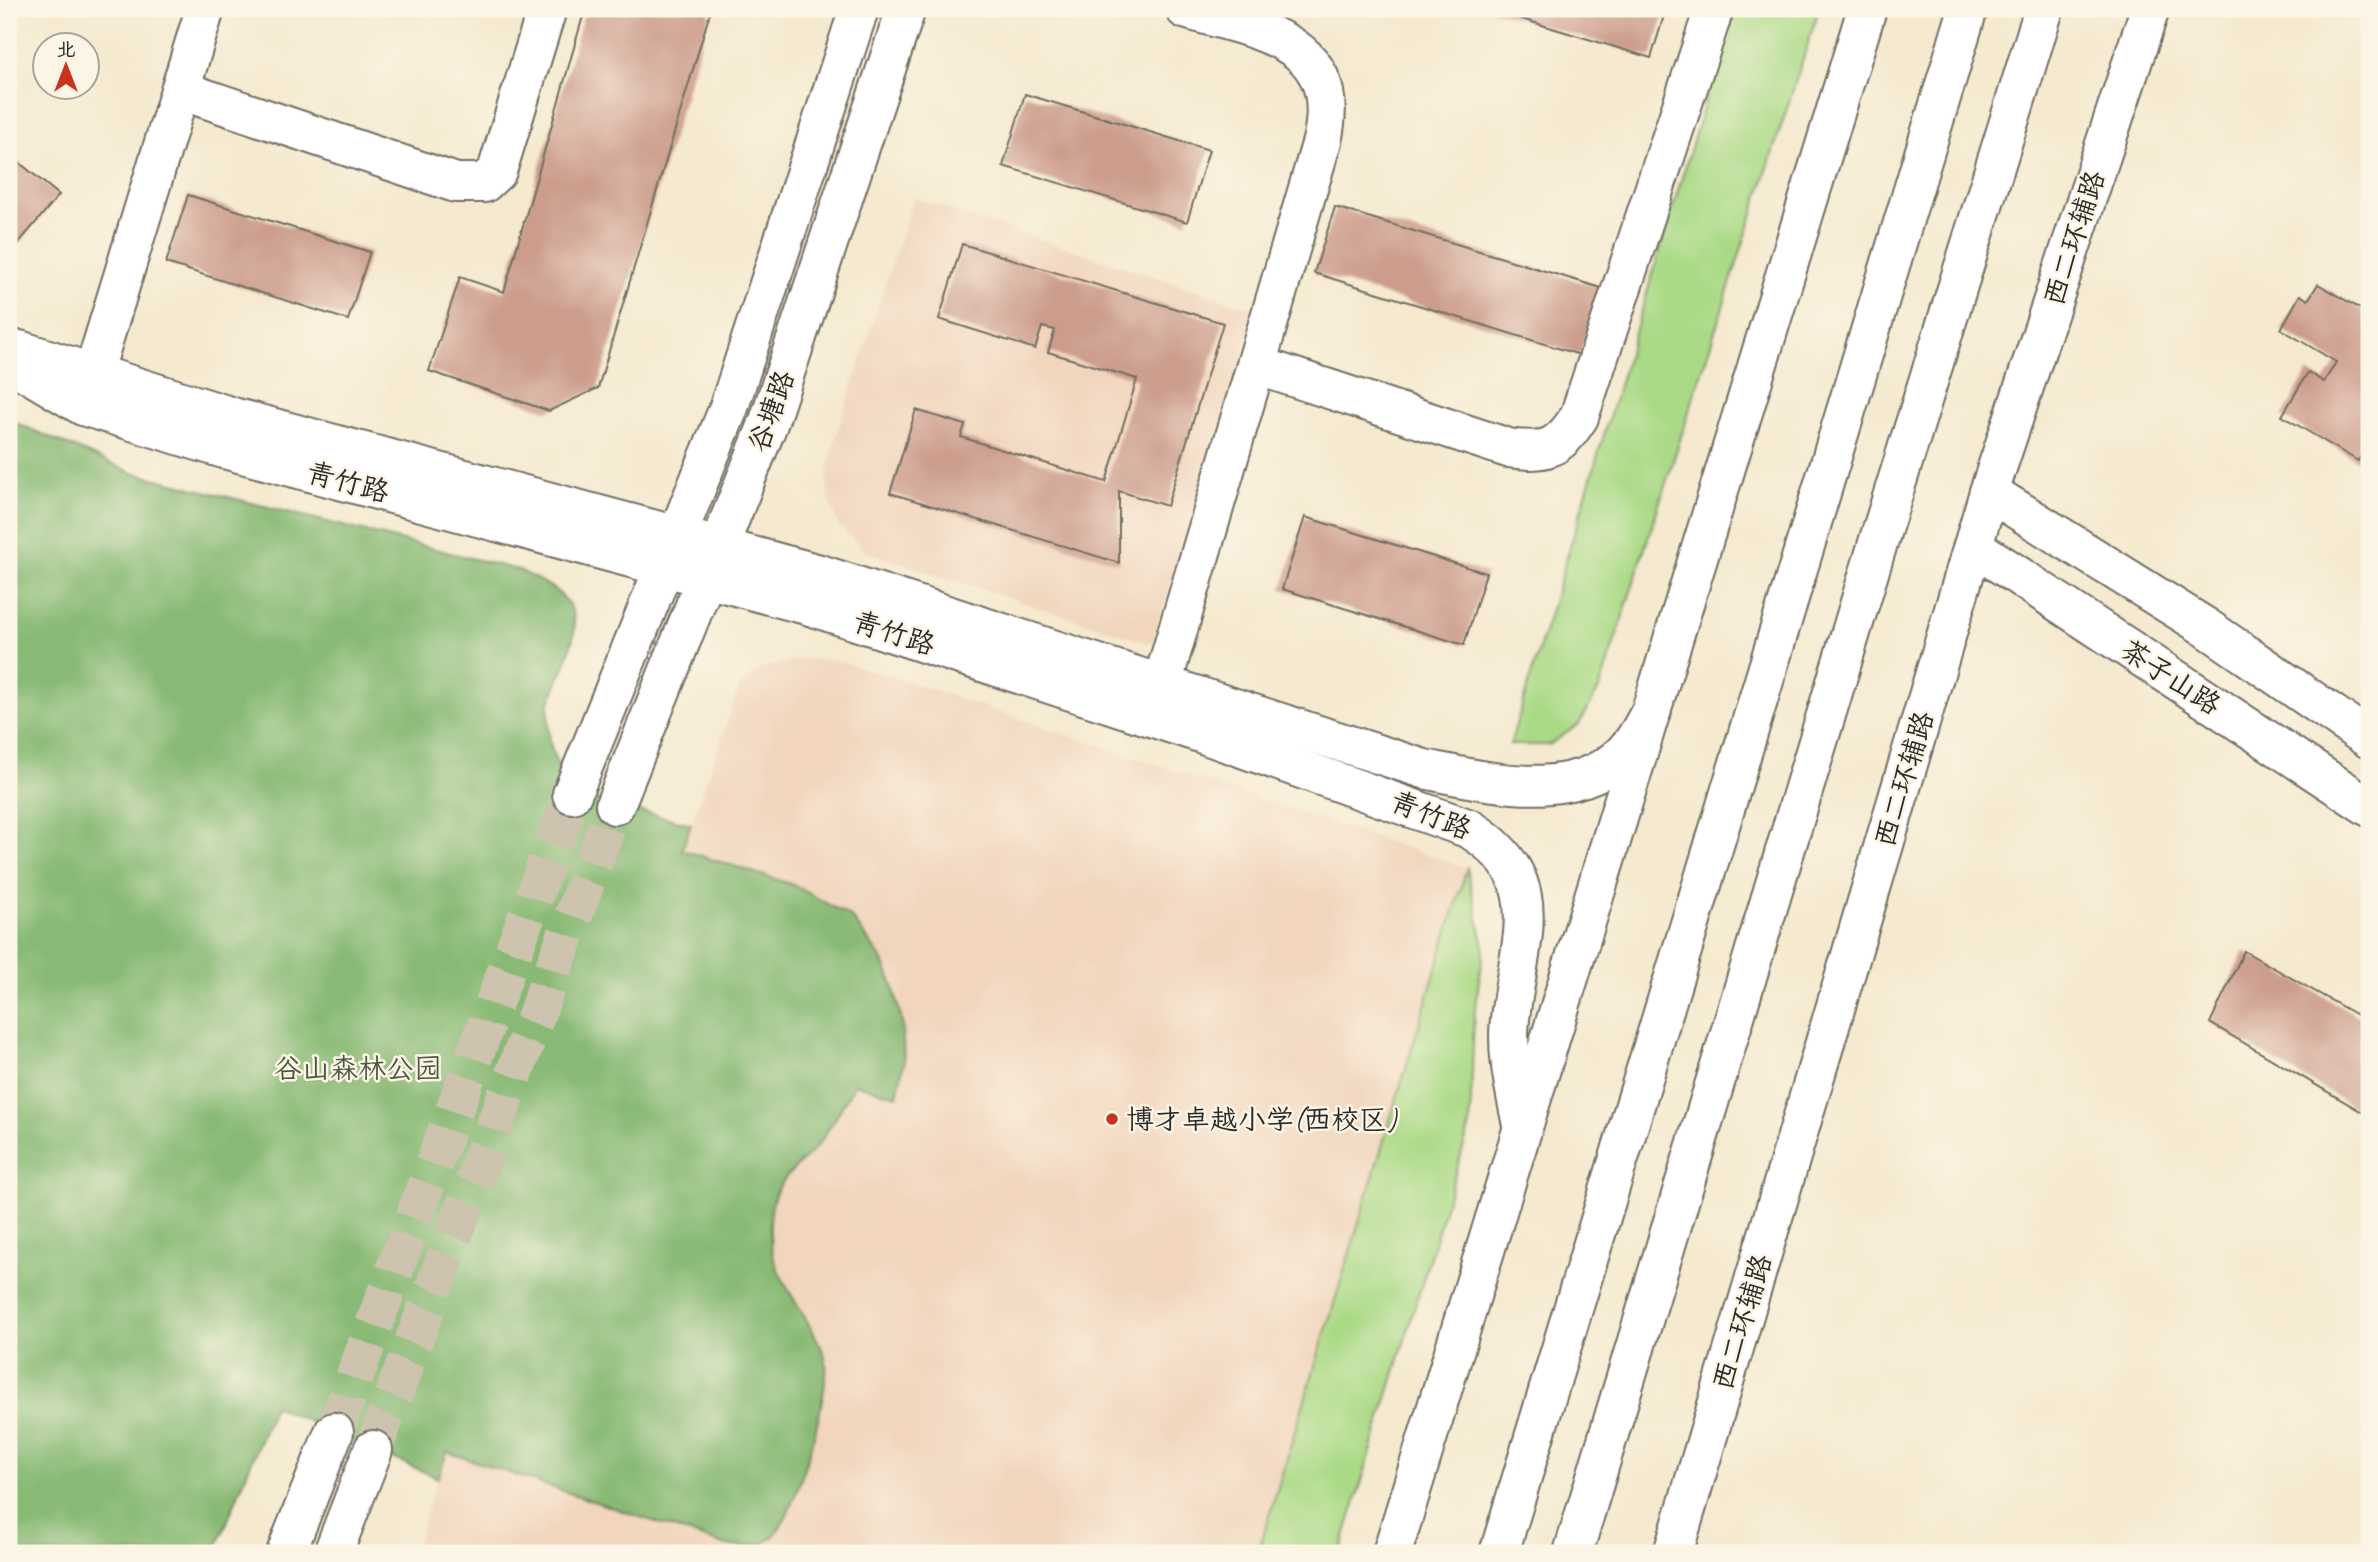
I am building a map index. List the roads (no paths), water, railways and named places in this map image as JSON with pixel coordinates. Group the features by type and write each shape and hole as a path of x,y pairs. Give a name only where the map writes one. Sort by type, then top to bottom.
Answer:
{"main road":[{"path":"88,389 205,9"},
{"path":"180,90 456,183 484,183 498,171 547,9"},
{"name":"谷塘路","path":"572,794 728,410 859,9"},
{"name":"谷塘路","path":"615,805 768,424 906,9"},
{"path":"1157,701 1322,141 1328,105 1321,79 1310,61 1279,37 1185,9"},
{"path":"1256,365 1508,448 1532,451 1552,448 1566,438 1579,417 1714,9"},
{"path":"1392,1553 1867,9"},
{"path":"1499,1553 1968,9"},
{"path":"1573,1553 1877,547 2044,9"},
{"name":"西二环辅路","path":"1673,1553 1989,492 2150,9"},
{"name":"青竹路","path":"9,346 88,389"},
{"name":"青竹路","path":"9,362 88,389 233,417 712,562 810,606 1157,701 1411,765 1504,785 1540,786 1575,779 1608,765 1632,744 1652,710"},
{"path":"1989,492 2204,626 2369,739"},
{"name":"茶子山路","path":"1973,547 2369,807"},
{"name":"青竹路","path":"1157,701 1469,829 1493,843 1509,862 1523,891 1525,912 1510,1019 1509,1048 1522,1125"},
{"path":"286,1553 334,1432"},
{"path":"333,1553 373,1450"}],"tunnel":[{"path":"334,1432 572,794"},
{"path":"373,1450 615,805"}],"place":[{"name":"博才卓越小学(西校区)","path":"1112,1119"}],"park label":[{"name":"谷山森林公园","path":"358,1068"}]}
